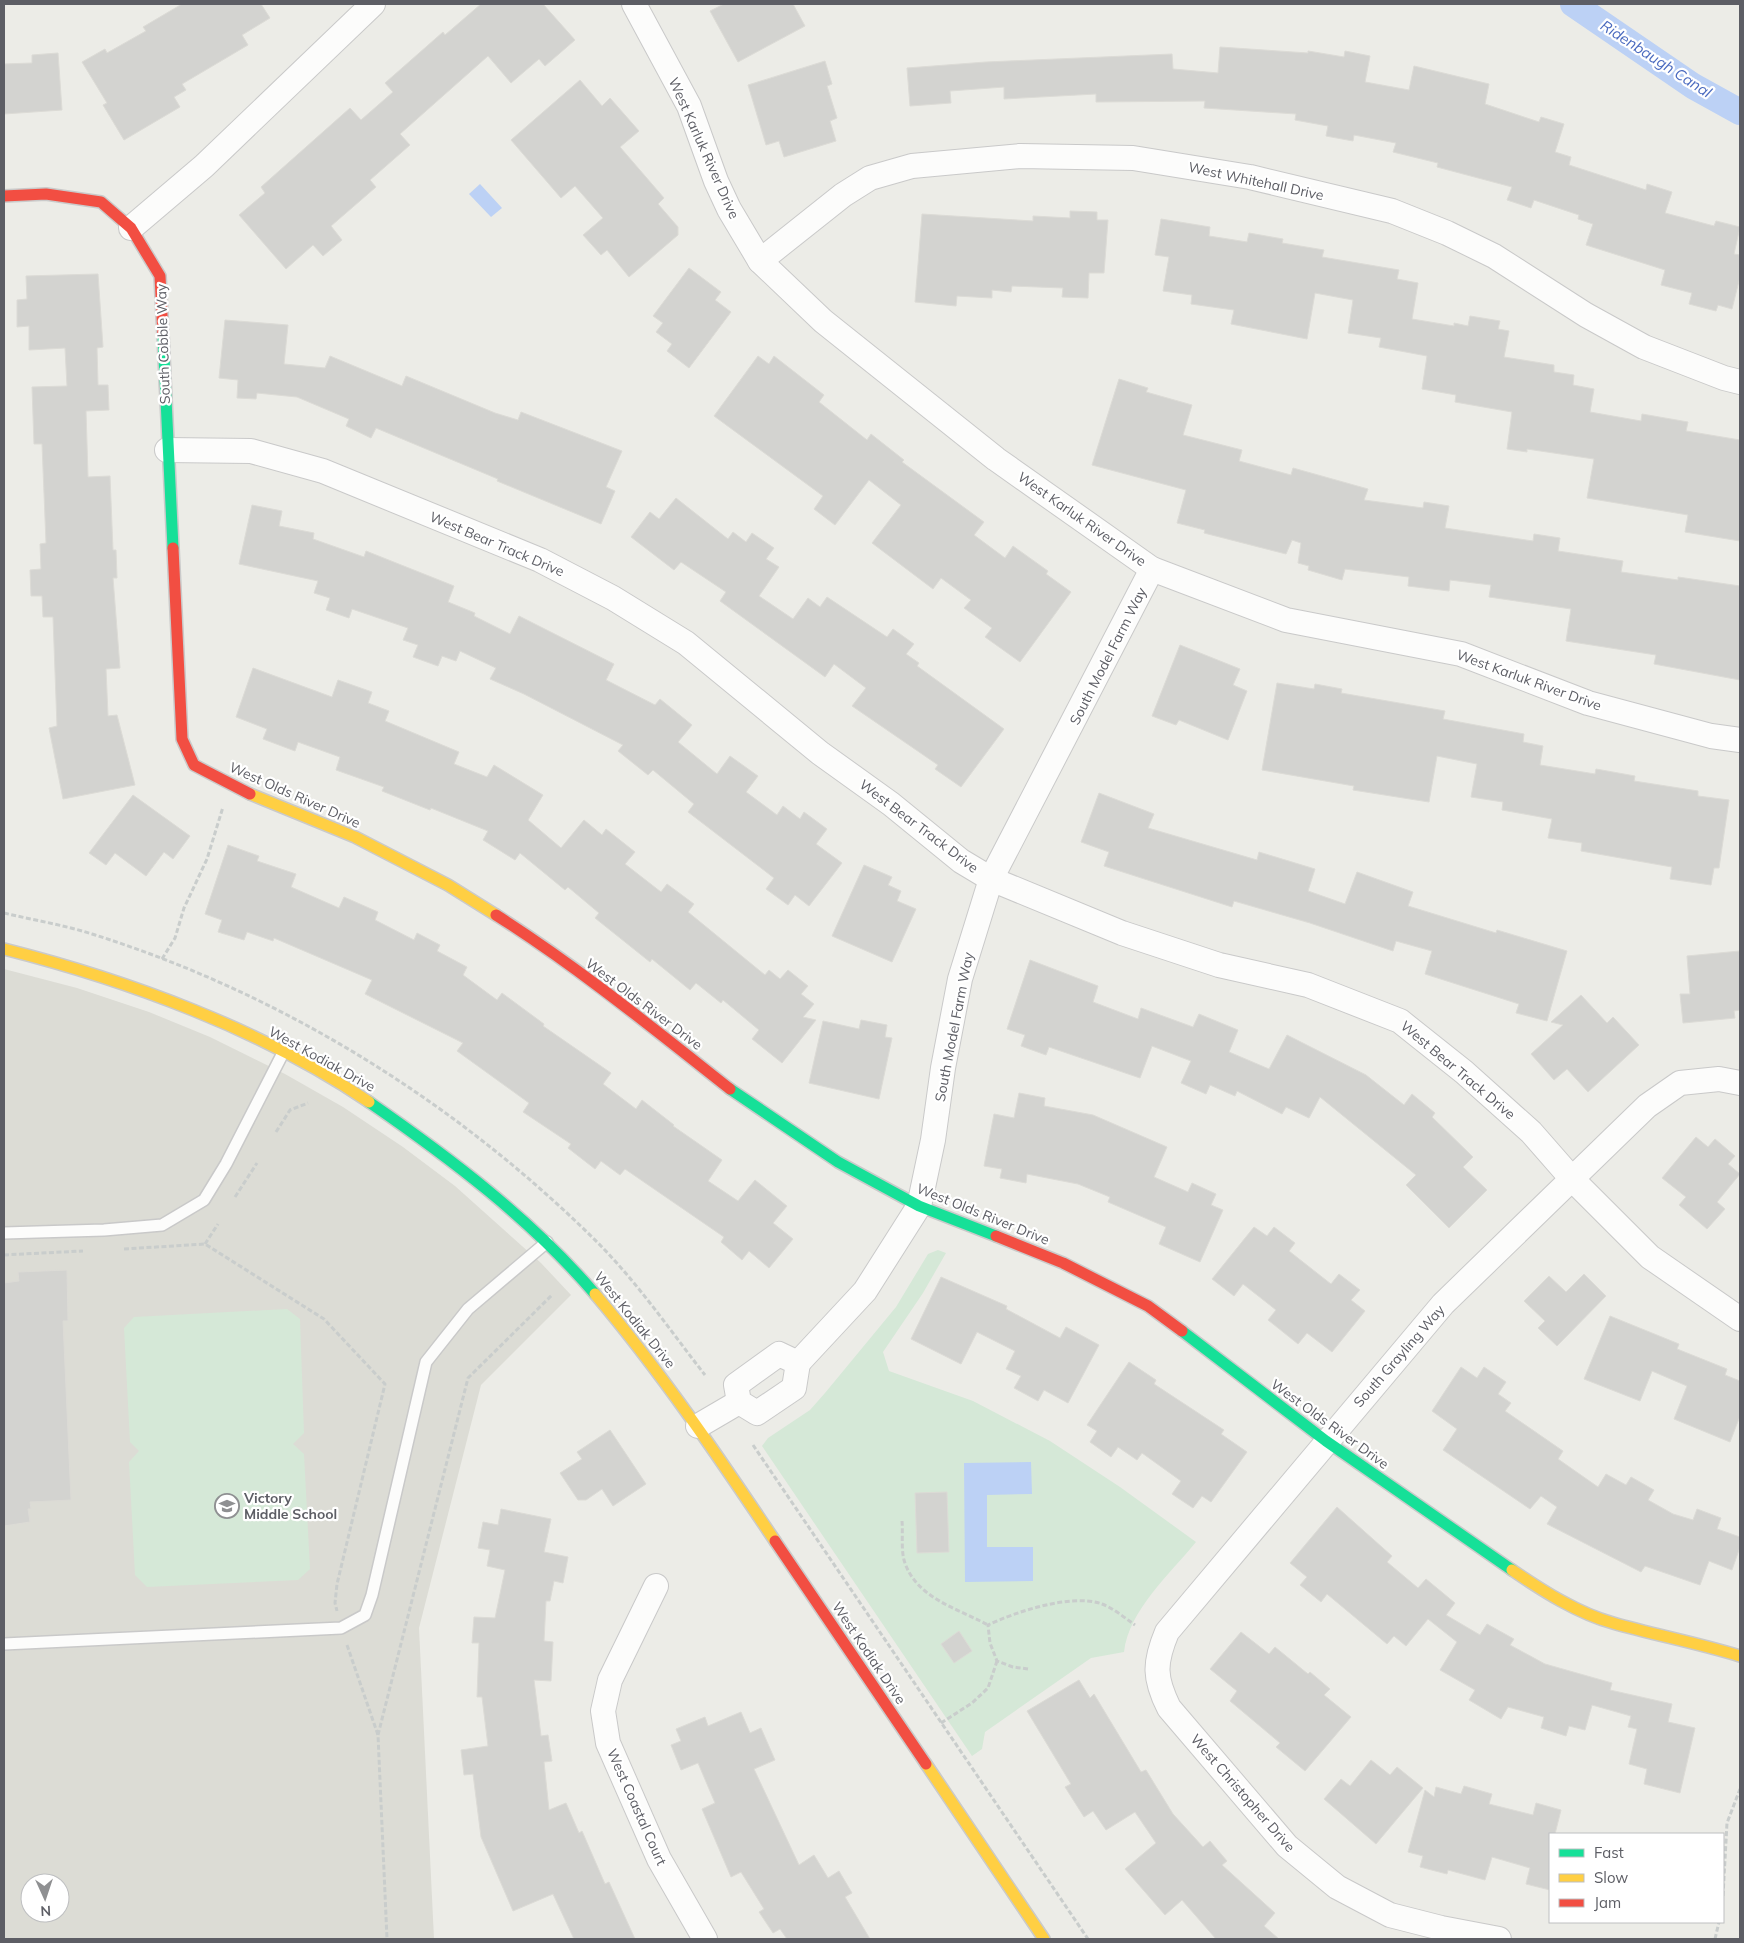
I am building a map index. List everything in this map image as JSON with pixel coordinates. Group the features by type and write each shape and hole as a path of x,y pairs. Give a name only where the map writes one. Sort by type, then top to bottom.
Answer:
{"street":[{"path":"131,228 204,166 373,4"},
{"name":"West Karluk River Drive","path":"634,4 689,106 716,181 729,210 760,261 823,321 996,459 1152,569 1286,620 1460,654 1588,703 1711,736 1740,740"},
{"name":"West Whitehall Drive","path":"760,261 843,195 870,178 912,166 1020,156 1133,158 1250,177 1392,211 1447,233 1494,256 1586,315 1644,347 1724,378 1740,382"},
{"name":"South Cobble Way","path":"4,196 46,194 101,202 131,228 160,276 182,739 194,765"},
{"name":"West Bear Track Drive","path":"167,450 251,451 323,471 548,564 613,598 686,643 820,753 890,804 961,861 991,878 1122,933 1219,965 1308,985 1400,1021 1464,1072 1531,1132 1573,1180 1650,1257 1740,1319"},
{"name":"South Model Farm Way","path":"798,1363 866,1291 919,1206 933,1140 943,1068 960,980 991,878 1152,569"},
{"name":"West Olds River Drive","path":"194,765 261,799 355,837 448,885 528,935 625,1007 732,1091 838,1162 919,1206 1063,1263 1148,1306 1326,1441 1530,1583 1570,1606 1612,1623 1696,1642 1740,1656"},
{"name":"West Kodiak Drive","path":"4,950 71,966 164,998 284,1051 356,1093 439,1150 546,1242 589,1287 643,1350 698,1426 1044,1939"},
{"name":"South Grayling Way","path":"1156,1668 1159,1651 1167,1632 1443,1304 1573,1180 1647,1106 1680,1083 1719,1079 1740,1083"},
{"path":"779,1354 798,1363 794,1388 757,1413 739,1402 736,1385 779,1354"},
{"path":"698,1426 739,1402"},
{"name":"West Coastal Court","path":"656,1586 610,1680 604,1711 608,1743 659,1859 705,1939"},
{"name":"West Christopher Drive","path":"1156,1668 1158,1687 1169,1708 1287,1846 1337,1886 1390,1915 1441,1928 1499,1939"}],"lane":[{"path":"4,1233 104,1230 162,1224 204,1200 226,1164 284,1051"},
{"path":"4,1644 342,1628 365,1615 372,1596 426,1362 468,1309 546,1242"}],"path":[{"path":"162,959 175,938 184,908 208,860 224,804"},
{"path":"276,1132 290,1110 308,1103"},
{"path":"235,1197 257,1163"},
{"path":"205,1244 218,1224"},
{"path":"119,1249 205,1244 324,1319 385,1384 337,1584 335,1603 378,1735 387,1939"},
{"path":"4,1256 90,1251"},
{"path":"378,1735 386,1713 468,1378 552,1295"},
{"path":"753,1445 1088,1939"},
{"path":"902,1521 904,1559 914,1582 936,1600 988,1625"},
{"path":"988,1625 1013,1613 1067,1602 1088,1601 1103,1604 1135,1625"},
{"path":"940,1723 972,1703 988,1688 997,1661 990,1643 988,1625"},
{"path":"997,1661 1013,1667 1028,1669"},
{"path":"1724,1878 1727,1823 1740,1789"},
{"path":"1715,1939 1719,1923"}],"shaded area":[{"name":"Victory Middle School","path":"4,969 77,988 149,1012 210,1037 285,1074 343,1107 403,1147 455,1186 541,1263 571,1295 481,1385 419,1628 434,1939 4,1939"}],"green space":[{"path":"938,1250 946,1253 923,1293 883,1352 889,1371 973,1401 1050,1441 1120,1487 1196,1542 1142,1607 1127,1637 1124,1652 1091,1658 985,1732 982,1749 972,1756 762,1446 768,1438 810,1410 896,1307 928,1254"},
{"path":"287,1309 300,1319 304,1433 293,1444 304,1454 310,1569 298,1580 147,1587 135,1575 129,1462 139,1451 130,1442 124,1328 134,1317"}],"water":[{"path":"480,184 502,208 491,217 469,194"},
{"path":"1031,1462 1032,1494 987,1495 987,1547 1033,1547 1033,1581 965,1582 964,1463"}],"building":[{"path":"182,4 261,4 270,18 242,35 248,45 182,84 186,90 174,97 180,107 124,140 103,105 107,103 82,62 105,49 107,53 146,31 143,27"},
{"path":"481,4 543,4 575,40 545,66 539,59 511,83 488,56 400,134 410,145 370,180 376,187 331,226 342,240 323,256 313,245 286,269 239,215 265,193 261,187 350,108 361,120 393,92 385,83 443,32 445,35"},
{"path":"724,4 793,4 805,26 738,62 710,11"},
{"path":"1220,47 1308,53 1308,51 1344,57 1345,51 1370,56 1365,82 1409,90 1414,66 1489,84 1485,104 1539,122 1541,117 1564,124 1555,152 1571,157 1569,165 1646,190 1647,184 1672,192 1665,213 1714,226 1716,221 1740,227 1734,254 1740,255 1740,277 1732,309 1718,305 1716,311 1689,304 1692,293 1661,285 1665,270 1586,245 1593,224 1578,219 1579,215 1534,200 1531,208 1507,200 1512,187 1437,167 1438,163 1393,152 1396,143 1354,135 1353,141 1326,136 1328,126 1295,120 1296,114 1204,108 1205,101 1096,102 1096,94 1004,99 1004,87 950,91 951,103 910,106 907,68 986,62 1172,54 1173,69 1218,73"},
{"path":"58,53 62,110 4,114 4,64 32,63 32,55"},
{"path":"825,61 832,84 827,86 837,118 830,121 836,141 784,157 779,141 766,145 748,85"},
{"path":"580,80 602,106 610,98 639,131 620,147 664,198 658,204 678,227 678,235 629,277 607,250 601,255 583,235 603,218 575,186 561,198 511,140"},
{"path":"1070,211 1097,212 1097,220 1108,220 1104,273 1089,273 1088,298 1062,297 1063,288 1012,286 1011,292 992,290 992,298 957,296 956,306 915,302 922,214 1033,221 1033,216 1070,218"},
{"path":"1161,219 1210,227 1209,236 1247,242 1249,233 1283,239 1282,243 1324,250 1322,257 1399,270 1397,279 1418,283 1412,319 1454,326 1454,323 1468,326 1470,316 1500,321 1498,329 1509,331 1504,357 1554,365 1554,372 1574,375 1573,385 1594,389 1590,412 1641,421 1642,414 1688,422 1686,431 1740,440 1740,541 1685,532 1688,515 1587,498 1594,459 1527,449 1527,452 1507,449 1512,412 1455,402 1456,395 1422,389 1427,356 1379,347 1381,338 1348,333 1353,300 1315,293 1307,339 1231,324 1234,310 1191,304 1192,295 1163,291 1169,257 1155,255"},
{"path":"689,268 721,292 715,300 731,312 689,368 667,351 672,344 656,332 663,323 653,316"},
{"path":"98,274 103,347 97,348 98,385 108,385 109,410 86,411 88,477 110,476 113,550 116,550 117,578 113,578 120,668 106,669 108,716 117,715 135,785 63,799 49,728 57,726 53,617 43,617 42,596 31,596 30,570 41,569 40,544 46,543 42,444 34,444 32,387 67,386 65,348 29,350 29,326 17,327 17,300 27,299 26,276"},
{"path":"225,320 288,325 284,364 325,368 330,356 402,386 406,376 495,413 518,420 521,412 622,451 606,487 615,491 601,524 376,428 371,438 346,426 349,419 297,397 257,393 256,399 237,398 238,380 219,378"},
{"path":"758,356 769,364 774,356 824,395 819,402 867,440 871,434 904,460 902,462 984,522 974,535 1005,558 1013,546 1048,571 1046,574 1071,592 1020,662 985,637 992,628 964,608 971,600 941,578 933,589 872,543 901,505 869,480 835,525 814,509 823,496 714,416"},
{"path":"1119,379 1148,388 1146,392 1192,405 1183,435 1242,450 1239,461 1291,475 1293,468 1368,489 1364,500 1423,508 1424,502 1449,506 1445,528 1533,541 1534,534 1560,538 1558,551 1623,561 1621,572 1678,580 1678,577 1740,586 1740,680 1654,664 1656,655 1566,641 1571,609 1489,597 1491,585 1450,580 1449,591 1408,586 1409,577 1345,569 1342,580 1308,570 1309,566 1298,563 1301,543 1292,540 1286,554 1204,533 1205,530 1177,523 1186,490 1092,465"},
{"path":"676,498 728,539 733,532 746,542 752,533 774,548 766,559 779,567 759,596 793,619 808,598 820,607 827,597 887,637 893,629 914,644 906,654 919,663 917,666 1004,729 961,787 935,769 938,765 852,706 866,688 834,664 825,677 720,601 726,592 681,562 674,570 631,537 650,512 659,519"},
{"path":"252,505 282,511 279,526 314,533 313,539 364,557 366,551 454,586 448,602 475,613 474,616 510,634 519,616 614,664 606,680 655,705 660,699 692,725 678,742 717,774 730,756 758,776 746,792 777,815 783,806 800,819 804,812 827,829 816,844 842,863 809,906 795,895 788,905 766,889 774,878 688,812 694,804 653,770 648,775 618,751 623,745 524,694 490,679 496,668 460,651 456,661 442,656 438,666 413,657 418,645 403,640 408,628 352,609 349,618 326,610 330,598 314,593 318,581 239,564"},
{"path":"1180,645 1240,669 1233,685 1247,691 1228,740 1179,720 1176,725 1152,716"},
{"path":"253,668 332,697 338,680 372,692 368,703 389,711 385,721 459,752 454,764 487,777 494,765 543,795 528,820 561,848 584,820 602,835 606,829 635,852 625,864 661,892 667,884 694,904 688,912 765,975 769,970 780,979 788,970 808,986 801,994 814,1004 803,1017 816,1020 782,1063 752,1039 759,1030 723,1000 721,1003 696,983 690,990 652,959 650,962 595,918 599,913 568,887 565,890 520,853 515,860 483,840 488,831 382,791 384,787 336,770 340,757 298,742 295,751 263,739 267,729 236,717"},
{"path":"1277,683 1314,689 1315,684 1342,689 1341,693 1445,711 1443,719 1524,734 1523,742 1543,746 1540,765 1595,774 1596,769 1635,776 1634,781 1698,791 1698,796 1729,800 1719,868 1714,868 1711,885 1670,879 1672,867 1581,851 1582,843 1548,838 1552,819 1502,810 1503,802 1471,797 1477,764 1437,756 1429,802 1353,790 1354,786 1262,770"},
{"path":"1099,793 1154,814 1148,828 1257,860 1259,852 1315,869 1308,891 1345,904 1357,872 1413,892 1408,906 1496,933 1497,930 1567,951 1547,1021 1516,1013 1519,1004 1425,974 1432,951 1396,941 1393,951 1310,923 1234,901 1232,907 1104,866 1109,852 1081,842"},
{"path":"133,795 190,836 173,859 164,852 146,876 115,853 106,865 89,853"},
{"path":"228,845 259,856 257,861 296,874 291,887 339,908 344,897 378,912 375,920 414,940 417,933 440,945 437,951 467,967 463,975 497,1000 502,993 544,1024 543,1026 611,1073 603,1084 636,1109 642,1100 673,1126 722,1160 708,1181 738,1201 755,1180 787,1206 773,1223 793,1239 769,1268 749,1251 742,1260 721,1242 724,1237 625,1169 620,1175 601,1161 595,1169 568,1148 571,1144 523,1112 529,1103 457,1051 463,1043 365,994 372,980 274,938 273,941 247,932 244,940 218,932 222,920 205,914"},
{"path":"864,865 892,877 888,885 901,891 897,901 916,909 892,962 832,936"},
{"path":"1740,951 1740,1010 1734,1011 1735,1018 1683,1023 1680,994 1690,994 1687,956"},
{"path":"1030,960 1098,986 1093,1002 1138,1019 1141,1008 1193,1027 1199,1014 1238,1030 1229,1052 1269,1069 1287,1035 1366,1075 1404,1105 1412,1094 1435,1113 1432,1117 1473,1157 1463,1167 1487,1190 1449,1228 1406,1185 1416,1175 1320,1097 1309,1118 1286,1107 1282,1114 1237,1091 1235,1096 1210,1085 1206,1094 1181,1083 1191,1061 1152,1046 1140,1078 1049,1047 1046,1055 1021,1046 1025,1035 1007,1029"},
{"path":"1581,995 1607,1023 1613,1017 1639,1045 1588,1092 1567,1069 1554,1080 1531,1054 1563,1025 1551,1022"},
{"path":"861,1020 887,1025 885,1037 892,1038 879,1099 809,1083 823,1021 859,1029"},
{"path":"1019,1093 1045,1098 1044,1106 1093,1115 1167,1147 1154,1177 1188,1192 1192,1183 1216,1194 1211,1205 1223,1210 1200,1262 1159,1244 1166,1227 1108,1202 1110,1197 1078,1184 1027,1174 1026,1183 1000,1178 1002,1169 984,1166 994,1114 1014,1118"},
{"path":"1696,1137 1708,1147 1715,1139 1735,1156 1728,1164 1740,1174 1717,1202 1725,1209 1707,1229 1679,1205 1686,1197 1662,1178"},
{"path":"1254,1227 1267,1236 1274,1227 1295,1243 1289,1251 1331,1284 1339,1274 1360,1290 1351,1300 1365,1311 1332,1352 1307,1333 1298,1344 1268,1320 1276,1310 1243,1284 1234,1296 1212,1279"},
{"path":"67,1270 68,1321 63,1321 71,1500 30,1502 31,1509 28,1509 30,1522 4,1526 4,1283 19,1281 18,1272"},
{"path":"1584,1274 1606,1296 1557,1346 1538,1328 1545,1321 1524,1301 1549,1276 1566,1292"},
{"path":"941,1277 1007,1306 1006,1309 1060,1338 1066,1327 1099,1345 1068,1403 1044,1390 1038,1401 1014,1388 1021,1376 1006,1369 1015,1351 977,1332 961,1364 911,1339"},
{"path":"1610,1316 1679,1344 1677,1349 1727,1369 1725,1375 1740,1381 1740,1416 1730,1442 1674,1419 1687,1386 1652,1371 1640,1401 1584,1379"},
{"path":"1129,1362 1156,1380 1154,1384 1224,1430 1221,1434 1247,1452 1211,1502 1202,1496 1193,1508 1172,1494 1181,1481 1142,1453 1137,1460 1118,1447 1111,1457 1090,1442 1097,1431 1087,1425"},
{"path":"1461,1367 1477,1378 1484,1367 1506,1382 1498,1394 1511,1403 1505,1411 1563,1451 1558,1459 1598,1487 1606,1474 1626,1485 1631,1477 1654,1490 1648,1500 1673,1514 1693,1520 1697,1509 1721,1518 1717,1529 1740,1537 1740,1547 1732,1570 1709,1561 1700,1585 1645,1566 1641,1572 1547,1524 1557,1507 1541,1496 1530,1509 1443,1450 1457,1429 1432,1411"},
{"path":"610,1430 646,1484 613,1506 602,1489 586,1500 578,1500 560,1473 582,1459 577,1452"},
{"path":"947,1492 949,1552 917,1553 915,1493"},
{"path":"1337,1507 1392,1556 1387,1562 1418,1588 1426,1579 1455,1603 1446,1615 1480,1635 1487,1624 1514,1639 1510,1645 1545,1664 1612,1683 1610,1690 1672,1704 1668,1722 1695,1728 1680,1793 1644,1784 1647,1769 1629,1764 1637,1729 1628,1727 1631,1716 1592,1705 1585,1730 1569,1726 1566,1736 1541,1728 1544,1717 1508,1707 1501,1719 1469,1700 1475,1690 1440,1670 1457,1642 1428,1619 1406,1646 1394,1636 1387,1644 1327,1594 1321,1602 1300,1585 1307,1577 1290,1563"},
{"path":"501,1509 551,1519 544,1552 568,1557 563,1583 554,1581 550,1601 546,1601 544,1641 553,1642 551,1681 534,1680 541,1736 548,1735 552,1761 544,1762 549,1810 566,1803 579,1833 582,1831 605,1884 609,1882 635,1939 574,1939 553,1894 513,1911 481,1837 473,1774 464,1775 461,1750 488,1746 482,1697 477,1697 479,1643 472,1643 474,1617 495,1618 505,1570 487,1566 490,1550 478,1548 483,1522 498,1525"},
{"path":"959,1631 972,1651 954,1663 941,1644"},
{"path":"1241,1632 1269,1654 1275,1647 1308,1674 1310,1672 1330,1689 1324,1695 1351,1717 1305,1771 1276,1747 1280,1743 1230,1701 1237,1691 1210,1669"},
{"path":"1079,1680 1090,1698 1094,1694 1141,1772 1146,1770 1173,1814 1203,1847 1210,1841 1227,1861 1222,1865 1275,1913 1264,1926 1279,1939 1216,1939 1182,1900 1165,1915 1125,1869 1156,1843 1135,1812 1106,1830 1093,1811 1084,1817 1065,1787 1071,1784 1027,1711"},
{"path":"741,1712 750,1733 761,1728 775,1760 754,1769 799,1865 814,1855 828,1878 839,1871 852,1893 845,1897 870,1939 787,1939 780,1929 773,1933 759,1912 764,1909 741,1872 731,1877 702,1809 715,1803 698,1763 681,1770 671,1745 681,1741 676,1729 705,1717 708,1726"},
{"path":"1371,1760 1390,1775 1397,1767 1423,1788 1376,1844 1324,1799 1341,1779 1350,1786"},
{"path":"1464,1786 1492,1794 1489,1804 1533,1815 1536,1803 1561,1810 1555,1833 1549,1833 1549,1890 1526,1884 1530,1868 1492,1857 1485,1880 1448,1870 1447,1874 1420,1867 1423,1856 1408,1852 1425,1790 1434,1797 1436,1787 1461,1794"}],"waterway":[{"name":"Ridenbaugh Canal","path":"1573,4 1693,86 1740,112"}],"traffic: fast":[{"path":"163,335 173,548"},
{"path":"730,1089 838,1162 919,1206 996,1236"},
{"path":"369,1102 429,1145 517,1215 544,1240 595,1294"},
{"path":"1182,1331 1326,1441 1512,1570"}],"traffic: slow":[{"path":"250,794 355,837 448,885 496,915"},
{"path":"4,949 98,976 193,1010 285,1052 369,1102"},
{"path":"595,1294 666,1384 775,1541"},
{"path":"1512,1570 1561,1601 1600,1619 1740,1656"},
{"path":"926,1764 1044,1939"}],"traffic: jam":[{"path":"4,196 46,194 101,202 131,228 160,276 163,335"},
{"path":"173,548 182,739 194,765 250,794"},
{"path":"496,915 586,977 730,1089"},
{"path":"996,1236 1063,1263 1148,1306 1182,1331"},
{"path":"775,1541 926,1764"}],"place":[{"name":"Victory Middle School","path":"227,1506"}]}
